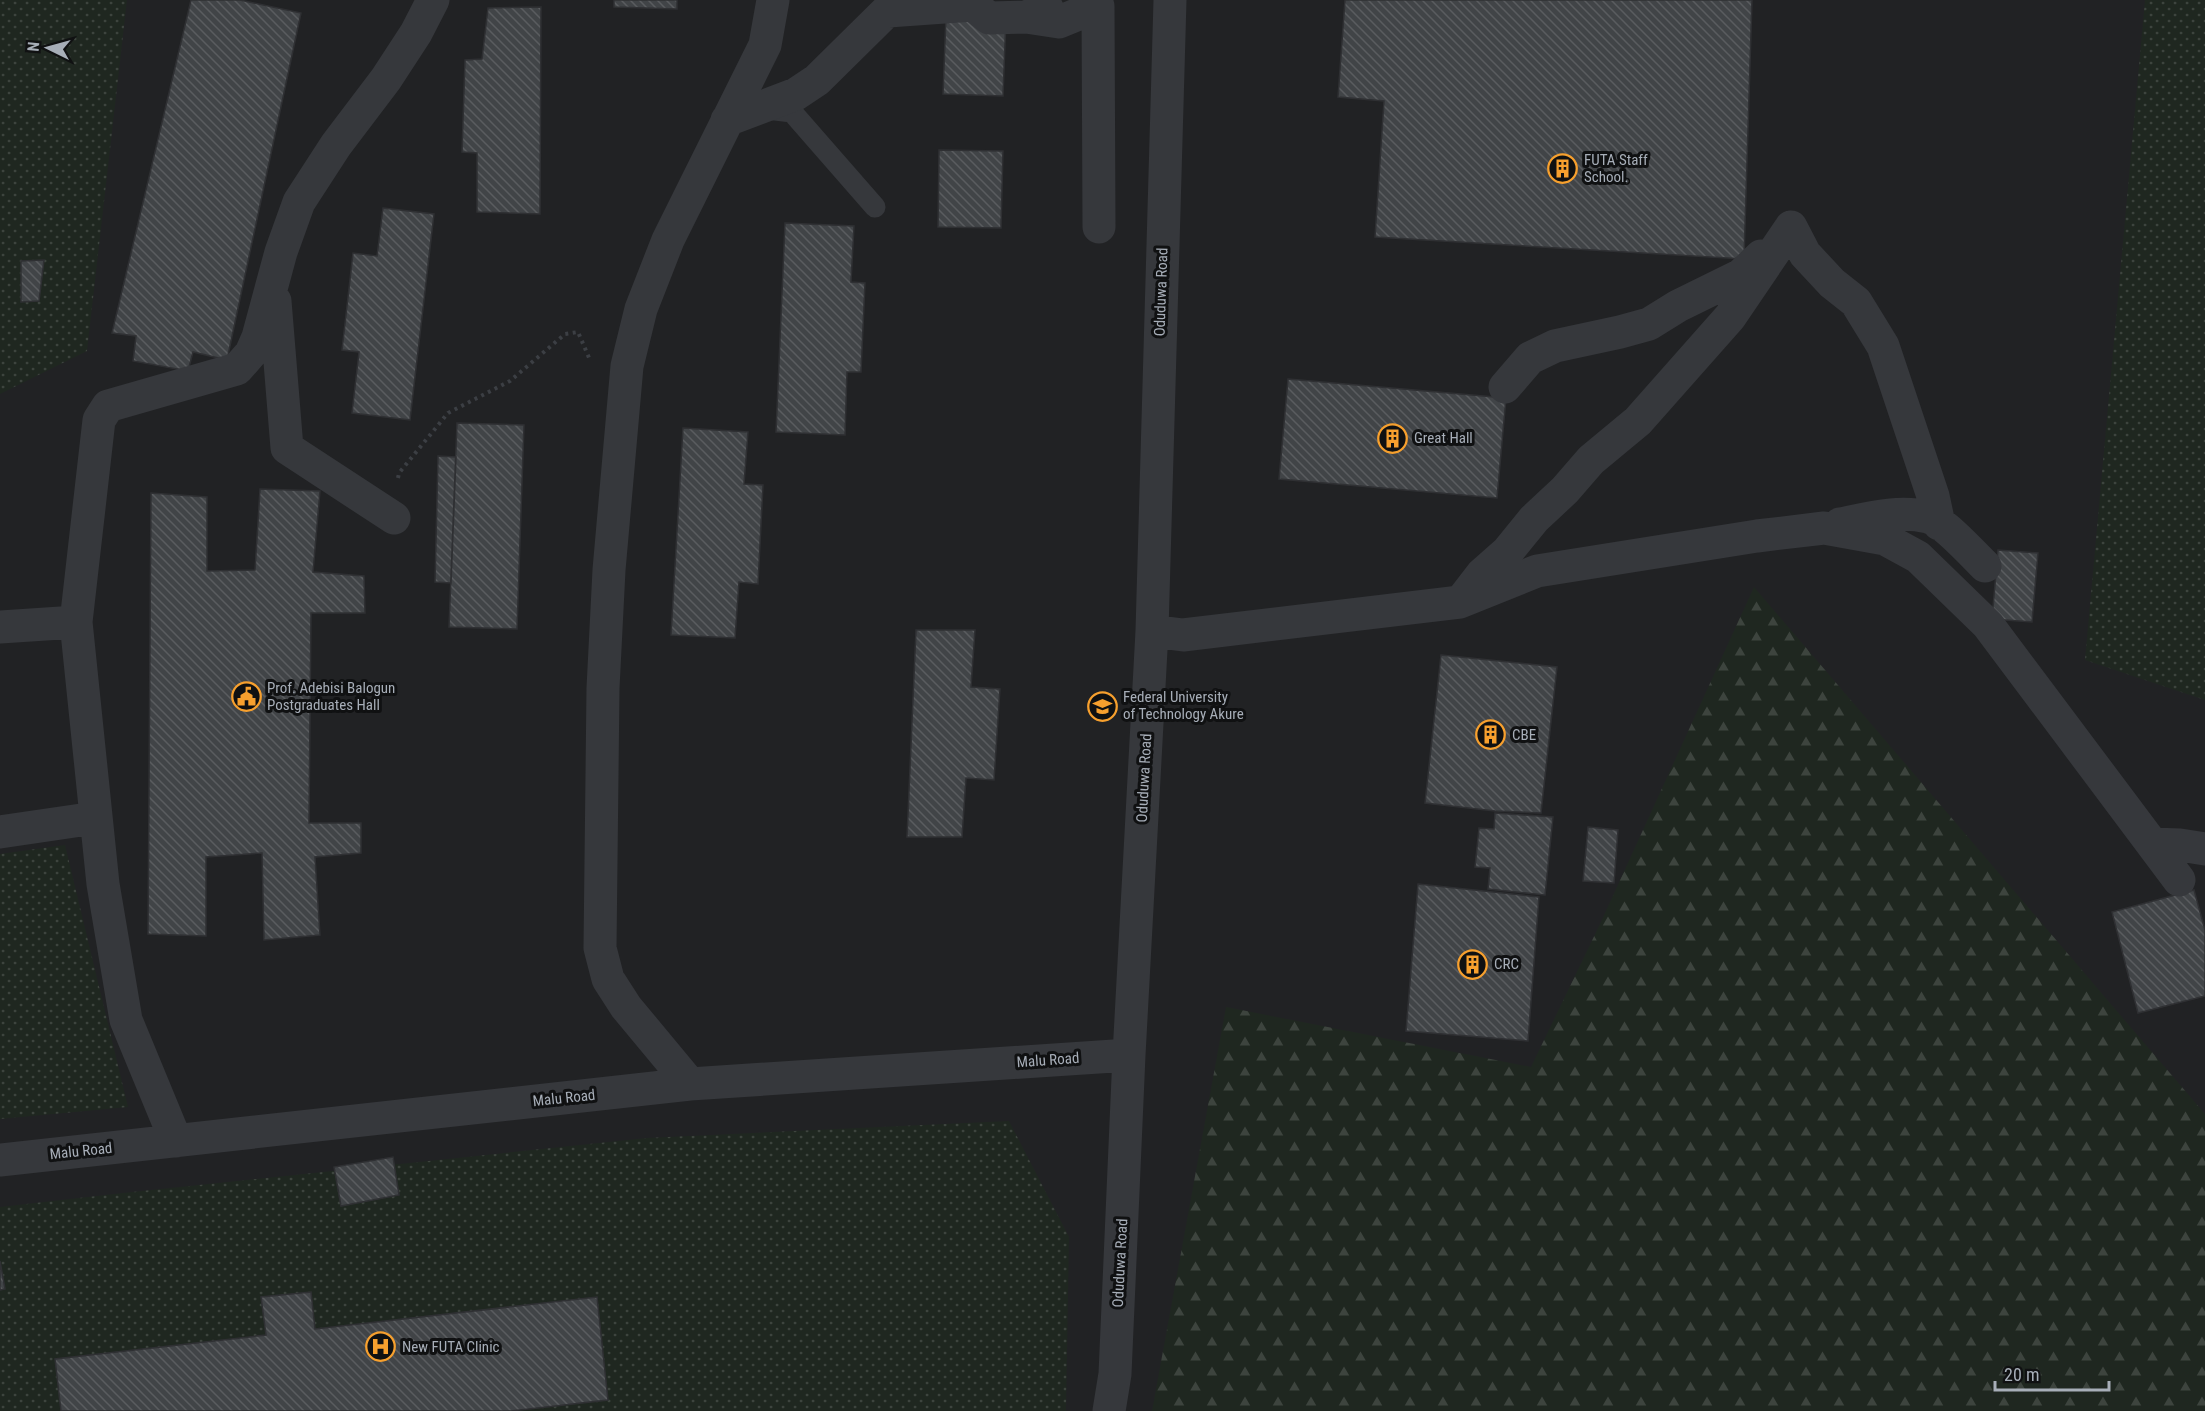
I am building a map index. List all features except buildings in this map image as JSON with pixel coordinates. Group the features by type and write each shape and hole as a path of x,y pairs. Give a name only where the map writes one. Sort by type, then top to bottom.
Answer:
{"street":[{"path":"177,1141 126,1020 95,818 76,622 99,420 108,406 237,369 251,353 258,337 273,278 299,202 336,145 386,79 416,33 433,0"},
{"path":"690,1083 626,1007 608,979 600,948 604,676 609,570 627,366 641,309 668,240 765,45 773,0"},
{"path":"1026,17 1065,0"},
{"name":"Oduduwa Road","path":"1109,1411 1115,1374 1129,1055 1152,631 1170,0"},
{"path":"727,120 796,94 817,80 893,5 973,5 989,18 1026,17 1059,22 1098,6 1099,227"},
{"path":"1460,602 1482,574 1508,551 1534,519 1565,490 1591,460 1638,421 1730,317 1791,227"},
{"path":"1504,387 1530,358 1555,346 1649,324 1678,306 1741,275 1791,227"},
{"path":"1791,227 1805,254 1832,283 1856,302 1883,346 1933,496 1939,524"},
{"path":"273,278 286,448 394,518"},
{"path":"1152,631 1183,635 1460,602 1537,571 1664,550 1824,528 1895,514 1930,518 1964,544 1985,566"},
{"path":"1824,528 1886,539 1918,557 1988,626 2179,880"},
{"path":"0,627 76,622"},
{"path":"0,832 95,818"},
{"path":"2152,844 2205,849"},
{"name":"Malu Road","path":"0,1160 690,1083 1129,1055"}],"lane":[{"path":"757,108 792,111 875,207"}],"path":[{"path":"394,518 399,473 448,413 510,381 565,334 578,332 590,360"}],"shaded area":[{"name":"Federal University of Technology Akure","path":"0,0 2205,0 2205,1411 0,1411"}],"green space":[{"path":"0,0 127,0 87,351 0,394"},
{"path":"2145,0 2205,0 2205,700 2085,660"},
{"path":"1754,587 2205,1114 2205,1411 1152,1411 1226,1007 1531,1067 1600,924"},
{"path":"65,845 128,1107 0,1119 0,854"},
{"path":"1009,1121 1069,1237 1066,1411 0,1411 0,1207 647,1138"}],"place":[{"name":"FUTA Staff School.","path":"1563,169"},
{"name":"Great Hall","path":"1393,438"},
{"name":"Prof. Adebisi Balogun Postgraduates Hall","path":"246,697"},
{"name":"Federal University of Technology Akure","path":"1102,706"},
{"name":"CBE","path":"1491,735"},
{"name":"CRC","path":"1473,964"},
{"name":"New FUTA Clinic","path":"381,1347"}]}
